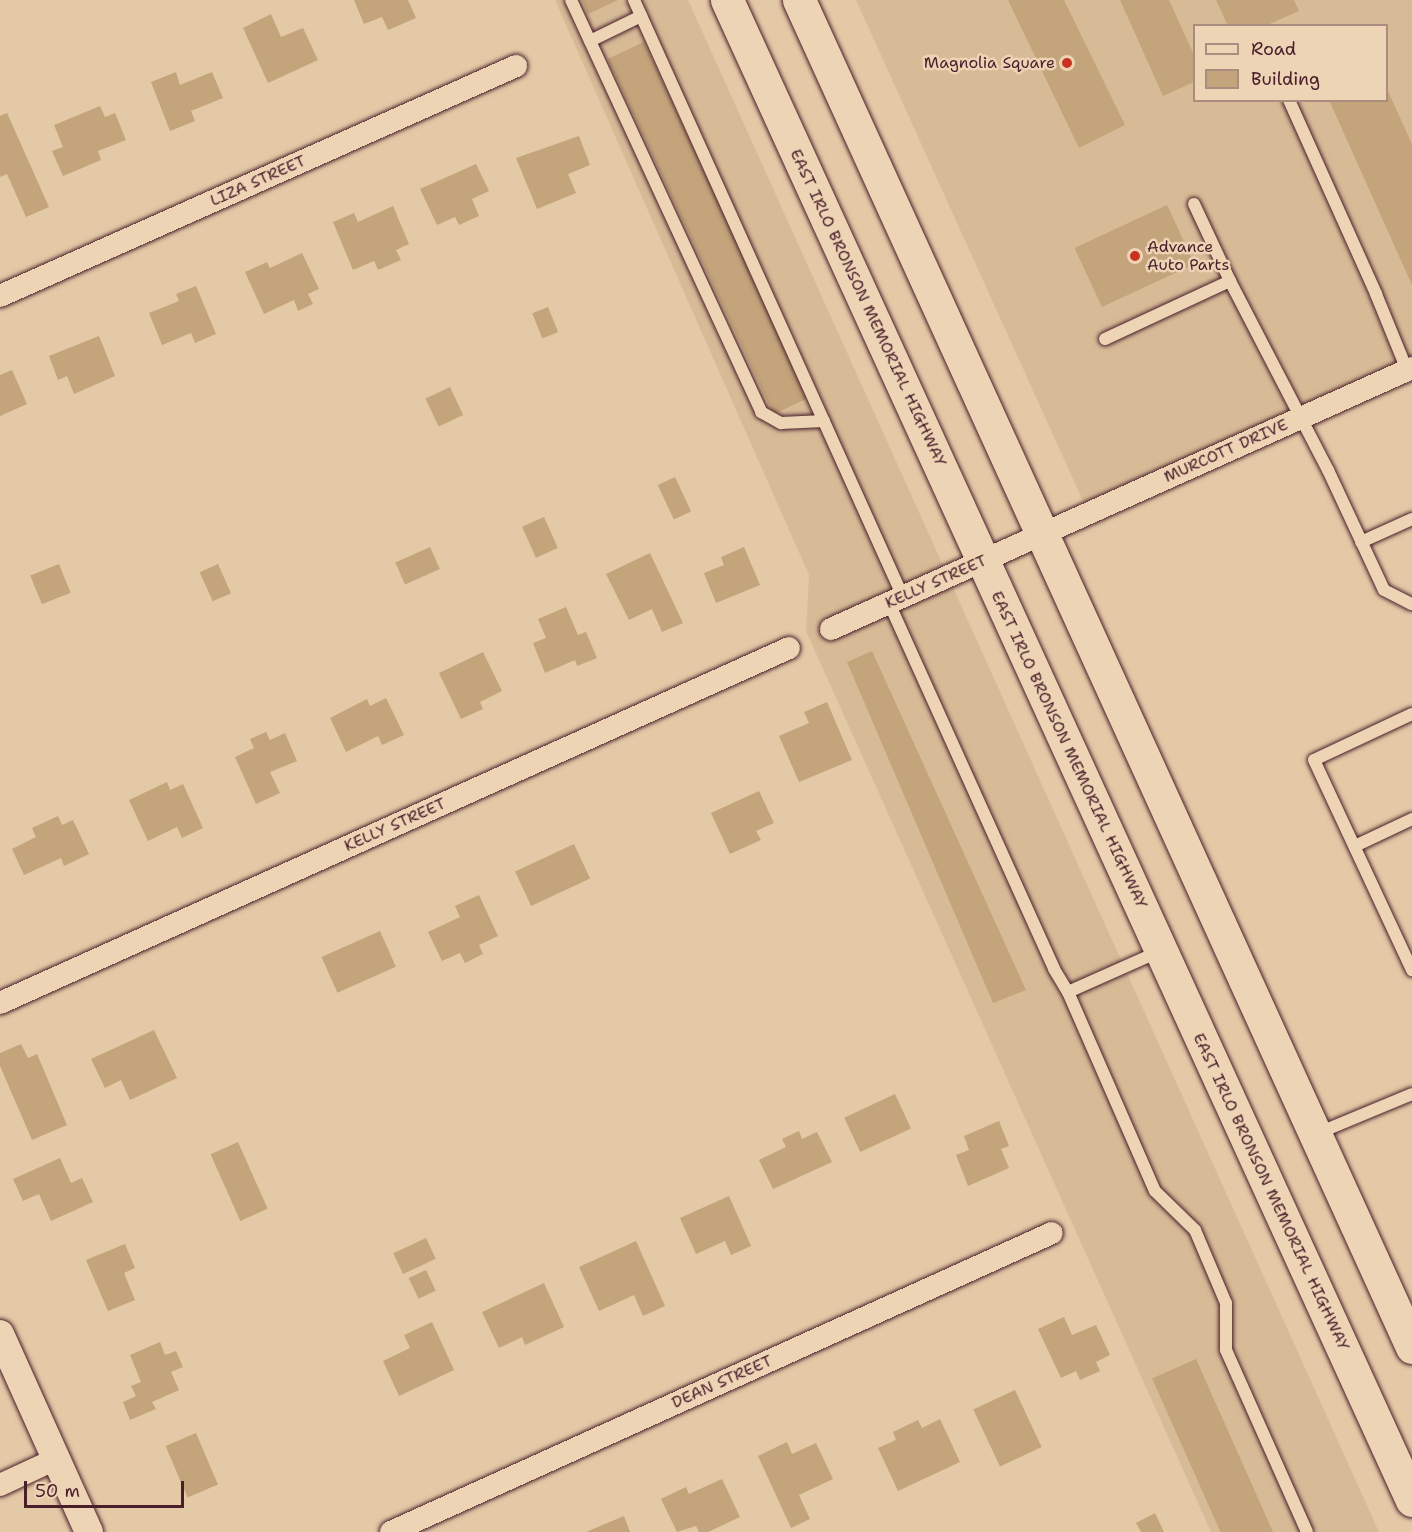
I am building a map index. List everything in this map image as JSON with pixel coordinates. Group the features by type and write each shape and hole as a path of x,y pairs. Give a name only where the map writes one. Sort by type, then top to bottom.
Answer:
{"highway":[{"name":"EAST IRLO BRONSON MEMORIAL HIGHWAY","path":"727,0 1412,1500"},
{"path":"799,0 1412,1347"}],"street":[{"name":"LIZA STREET","path":"0,296 516,66"},
{"name":"MURCOTT DRIVE","path":"1041,534 1409,369"},
{"name":"KELLY STREET","path":"831,629 1041,534"},
{"name":"KELLY STREET","path":"0,1002 789,648"},
{"name":"DEAN STREET","path":"392,1532 1052,1233"},
{"path":"0,1334 89,1532"},
{"path":"0,1485 56,1460"}],"lane":[{"path":"571,0 761,412 781,423 824,421"},
{"path":"634,0 824,421 896,600 1054,969 1068,992 1155,1191 1195,1230 1226,1303 1226,1350 1307,1532"},
{"path":"590,41 641,16"},
{"path":"1290,102 1409,369"},
{"path":"1194,204 1384,590 1412,604"},
{"path":"1105,339 1230,281"},
{"path":"1361,542 1412,519"},
{"path":"1412,714 1314,760 1412,970"},
{"path":"1355,846 1412,819"},
{"path":"1068,992 1161,951"},
{"path":"1315,1134 1412,1094"}],"shaded area":[{"path":"555,0 688,0 1379,1532 1211,1532 806,631 809,575"},
{"path":"856,0 1412,0 1412,362 1093,523"}],"building":[{"path":"354,0 408,0 416,18 388,30 382,17 364,24"},
{"path":"582,0 618,0 588,14"},
{"name":"Magnolia Square","path":"1008,0 1064,0 1125,125 1079,148"},
{"path":"1120,0 1169,0 1193,53 1193,82 1163,96"},
{"path":"1216,0 1294,0 1299,11 1270,24 1227,24"},
{"path":"271,14 281,37 303,28 318,60 268,83 243,28"},
{"path":"644,42 810,397 773,414 608,59"},
{"path":"176,72 180,85 212,72 223,98 191,111 195,121 170,131 151,82"},
{"path":"1388,91 1412,144 1412,285 1330,102 1388,102"},
{"path":"100,106 105,117 115,113 126,140 98,151 101,160 63,176 52,151 63,147 54,125"},
{"path":"7,113 49,207 26,217 7,174 0,177 0,116"},
{"path":"579,136 590,165 568,174 576,193 537,209 516,158"},
{"path":"476,164 489,191 472,199 479,216 459,225 455,217 437,225 420,189"},
{"name":"Advance Auto Parts","path":"1167,205 1194,264 1102,307 1075,248"},
{"path":"393,206 409,244 396,250 401,260 378,270 374,261 353,270 333,222 354,213 358,222"},
{"path":"302,253 319,289 308,294 313,304 298,311 294,300 264,314 245,272 267,262 270,268"},
{"path":"196,286 216,334 195,343 191,333 162,345 149,313 179,301 176,294"},
{"path":"548,307 558,332 542,338 532,313"},
{"path":"99,336 115,376 74,394 67,376 58,380 49,356"},
{"path":"12,370 27,404 0,416 0,375"},
{"path":"450,387 463,415 439,427 426,398"},
{"path":"675,477 691,511 674,519 658,485"},
{"path":"544,517 558,548 536,558 522,527"},
{"path":"430,547 440,569 405,584 395,562"},
{"path":"744,547 760,585 716,603 704,573 724,565 721,557"},
{"path":"650,553 683,623 662,632 652,609 629,620 606,574"},
{"path":"59,564 71,593 42,604 30,576"},
{"path":"218,564 231,593 213,601 200,572"},
{"path":"566,607 578,635 586,632 597,658 577,666 575,660 545,673 533,643 546,638 538,619"},
{"path":"872,651 1026,990 993,1003 847,662"},
{"path":"483,652 502,691 480,702 483,709 461,719 439,673"},
{"path":"386,698 404,735 382,745 378,736 346,752 330,718 367,699 370,706"},
{"path":"827,702 852,760 799,782 779,736 809,723 804,712"},
{"path":"266,732 270,740 285,733 297,761 270,772 280,793 256,804 235,757 254,748 250,739"},
{"path":"167,782 170,790 183,784 203,828 182,838 177,827 148,841 129,800"},
{"path":"759,791 774,823 756,831 761,840 730,854 711,813"},
{"path":"58,816 62,825 73,820 89,854 64,866 61,858 24,875 12,849 36,837 32,828"},
{"path":"574,844 590,878 531,906 515,871"},
{"path":"479,895 498,936 479,945 483,954 465,963 460,953 442,961 428,932 460,917 455,906"},
{"path":"380,931 396,967 337,993 322,957"},
{"path":"154,1030 177,1078 130,1100 121,1080 105,1088 91,1059"},
{"path":"21,1044 28,1058 37,1054 67,1125 32,1140 0,1066 0,1053"},
{"path":"895,1094 911,1128 860,1152 844,1118"},
{"path":"999,1121 1009,1146 1001,1149 1009,1168 968,1186 956,1155 969,1150 964,1136"},
{"path":"799,1131 802,1139 817,1132 832,1162 773,1189 759,1160 786,1147 782,1139"},
{"path":"238,1142 268,1209 240,1221 211,1154"},
{"path":"60,1158 71,1183 82,1178 93,1202 51,1221 39,1194 23,1201 13,1179"},
{"path":"729,1196 751,1246 731,1255 725,1241 696,1254 680,1218"},
{"path":"426,1238 436,1259 403,1274 393,1253"},
{"path":"636,1241 665,1306 643,1316 634,1295 599,1311 579,1267"},
{"path":"125,1244 135,1268 124,1273 135,1300 108,1311 86,1260"},
{"path":"426,1270 436,1291 419,1299 409,1278"},
{"path":"544,1283 564,1327 525,1345 522,1337 499,1348 482,1312"},
{"path":"1064,1317 1072,1335 1096,1325 1110,1355 1096,1362 1100,1371 1080,1380 1076,1371 1061,1378 1038,1329"},
{"path":"432,1322 454,1370 399,1396 383,1361 410,1348 404,1335"},
{"path":"160,1342 165,1355 176,1351 183,1367 171,1372 179,1390 152,1402 156,1409 130,1420 123,1402 136,1396 131,1386 141,1382 130,1355"},
{"path":"1196,1359 1273,1532 1220,1532 1152,1379"},
{"path":"1015,1390 1042,1447 1000,1467 973,1409"},
{"path":"940,1419 960,1462 898,1491 878,1448 896,1440 893,1432 918,1420 922,1428"},
{"path":"196,1433 218,1485 188,1497 166,1446"},
{"path":"787,1442 792,1454 816,1443 833,1479 799,1495 810,1519 791,1528 758,1456"},
{"path":"722,1479 740,1517 708,1532 699,1532 696,1526 677,1532 661,1499 686,1487 689,1494"},
{"path":"1155,1513 1164,1532 1141,1532 1136,1523"},
{"path":"624,1516 630,1532 586,1532"}],"place":[{"name":"Magnolia Square","path":"1067,63"},
{"name":"Advance Auto Parts","path":"1135,256"}]}
